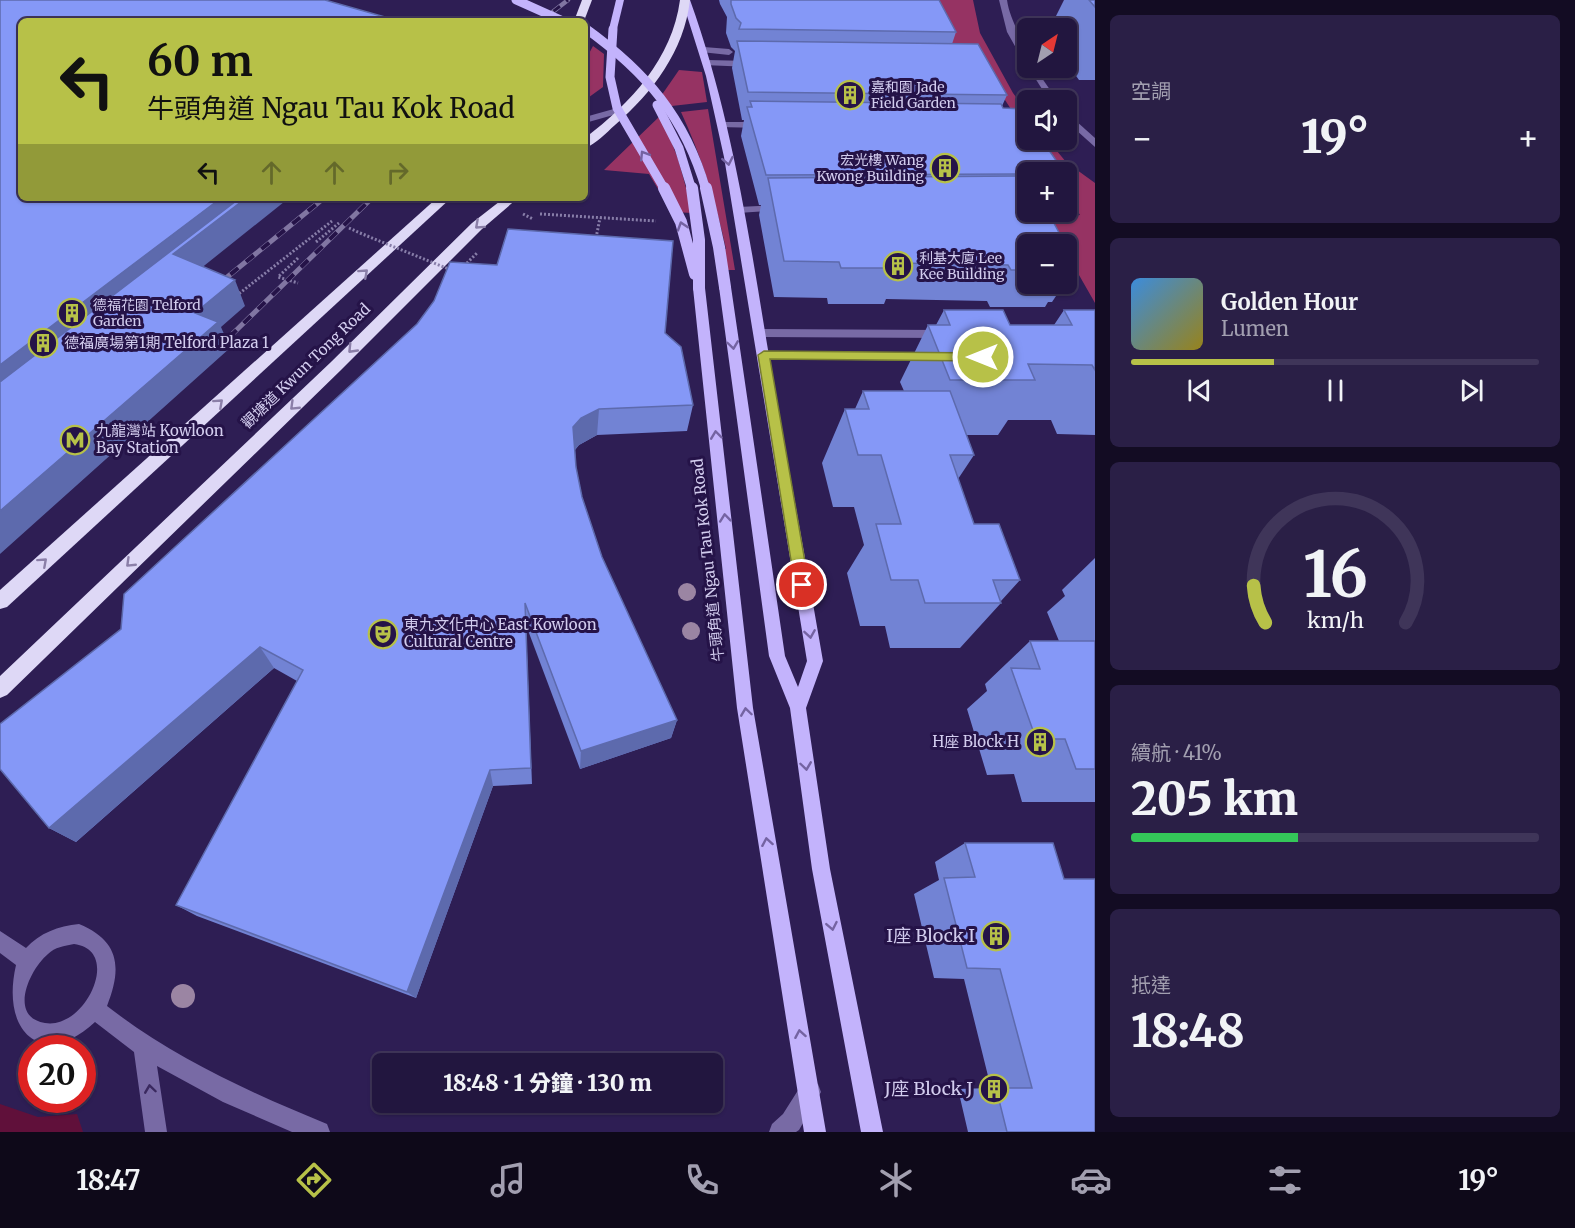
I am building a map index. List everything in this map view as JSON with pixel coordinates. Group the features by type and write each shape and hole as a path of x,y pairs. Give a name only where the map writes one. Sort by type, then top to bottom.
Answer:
{"highway":[{"path":"578,18 586,0"},
{"path":"588,141 628,108 648,84 673,42 683,19 685,0"},
{"name":"觀塘道 Kwun Tong Road","path":"0,601 442,201"},
{"name":"觀塘道 Kwun Tong Road","path":"0,689 336,366 477,226 508,201"}],"main road":[{"path":"516,0 556,18"},
{"path":"530,0 570,18"},
{"name":"牛頭角道 Ngau Tau Kok Road","path":"620,0 613,29 610,76 617,108 681,222 699,288 745,708 815,1132"},
{"path":"685,0 704,50 722,130 764,355 815,661 798,708"},
{"path":"588,29 641,70 656,87 677,120 710,199 718,235 777,656 798,708 821,869 872,1132"},
{"path":"588,38 634,74 659,108 680,148 694,196 699,231 701,260 699,288"}],"street":[{"path":"1003,0 1004,12 1017,42"},
{"path":"704,50 729,52"},
{"path":"706,63 761,64"},
{"path":"588,119 628,108"},
{"path":"722,130 778,125"},
{"path":"1077,127 1094,143"},
{"path":"722,130 764,134"},
{"path":"738,213 794,208"},
{"path":"738,213 773,216"},
{"path":"759,333 957,334"},
{"path":"764,355 943,357"},
{"path":"79,934 94,939 105,952 108,969 105,989 94,1009 78,1024 60,1033 41,1035 26,1029 16,1016 13,999 17,979 27,961 42,946 61,936 79,934"},
{"path":"0,940 27,961"},
{"path":"94,1009 144,1047 265,1111 319,1132"},
{"path":"144,1047 156,1132"},
{"path":"780,1132 790,1122 810,1092"}],"path":[{"path":"540,214 659,221"},
{"path":"595,243 600,218"},
{"path":"230,299 250,287 332,221"},
{"path":"316,242 339,223"},
{"path":"349,228 457,273 477,253"},
{"path":"298,258 278,277 298,284"}],"shaded area":[{"path":"939,0 973,0 980,33 1017,98 1017,119 981,63 962,64 942,27"},
{"path":"593,46 604,54 603,87 588,98 588,55"},
{"path":"679,70 702,72 707,102 663,107 659,99"},
{"path":"708,109 735,270 717,270 714,249 726,249 722,231 701,162 681,112"},
{"path":"661,115 678,159 693,213 672,212 649,174 604,170"},
{"path":"1038,150 1056,150 1066,162 1046,162"},
{"path":"1077,170 1095,183 1095,303 1077,272 1077,234 1055,234 1048,222 1077,222 1077,215 1080,215 1077,210"},
{"path":"0,1104 18,1110 18,1113 38,1117 77,1114 83,1132 0,1132"}],"building":[{"name":"德福花園 Telford Garden","path":"0,0 325,0 388,18 18,18 18,201 217,201 0,365"},
{"path":"731,0 939,0 956,32 739,29 741,23 736,18"},
{"path":"737,41 978,44 1007,95 748,92"},
{"path":"750,101 1001,104 1003,108 1017,109 1017,150 1049,150 1057,162 1017,162 1017,174 766,175 747,107 752,107"},
{"path":"1017,176 1017,222 1053,222 1060,234 1017,234 1017,270 1011,270 1008,265 897,263 899,268 841,268 839,262 784,261 768,178"},
{"path":"236,201 242,201 173,254 235,280 195,313 218,322 0,511 0,382"},
{"name":"東九文化中心 East Kowloon Cultural Centre","path":"508,229 673,241 665,333 681,347 693,405 599,409 581,418 573,427 576,467 582,497 602,557 677,720 581,751 525,603 531,768 490,770 407,992 176,905 303,670 260,647 49,828 0,769 0,724 121,629 124,594 417,324 434,301 450,262 497,265"},
{"path":"944,310 1003,310 1010,325 1072,325 1064,310 1095,310 1095,370 1092,365 1028,364 1035,380 950,380 928,325 950,325"},
{"path":"863,391 950,391 974,455 950,455 974,524 999,524 1020,580 993,580 1001,603 925,603 918,580 891,580 876,524 901,524 881,455 858,455 845,409 869,409"},
{"path":"1030,641 1095,641 1095,769 1076,769 1065,739 1036,739 1011,668 1040,669"},
{"path":"965,843 1053,843 1064,879 1095,879 1095,1132 1007,1132 996,1088 1032,1088 1000,969 967,968 944,878 975,877"}],"railway":[{"path":"545,18 568,0"},
{"path":"215,287 320,201"},
{"path":"215,351 369,201"}],"place":[{"name":"嘉和園 Jade Field Garden","path":"850,95"},
{"name":"宏光樓 Wang Kwong Building","path":"945,168"},
{"name":"利基大廈 Lee Kee Building","path":"898,266"},
{"name":"德福花園 Telford Garden","path":"72,313"},
{"name":"德福廣場第1期 Telford Plaza 1","path":"43,343"},
{"name":"九龍灣站 Kowloon Bay Station","path":"75,440"},
{"name":"東九文化中心 East Kowloon Cultural Centre","path":"383,634"},
{"name":"H座 Block H","path":"1040,742"},
{"name":"I座 Block I","path":"996,936"},
{"name":"J座 Block J","path":"994,1089"}],"route":[{"path":"802,585 764,355 983,357"}]}
